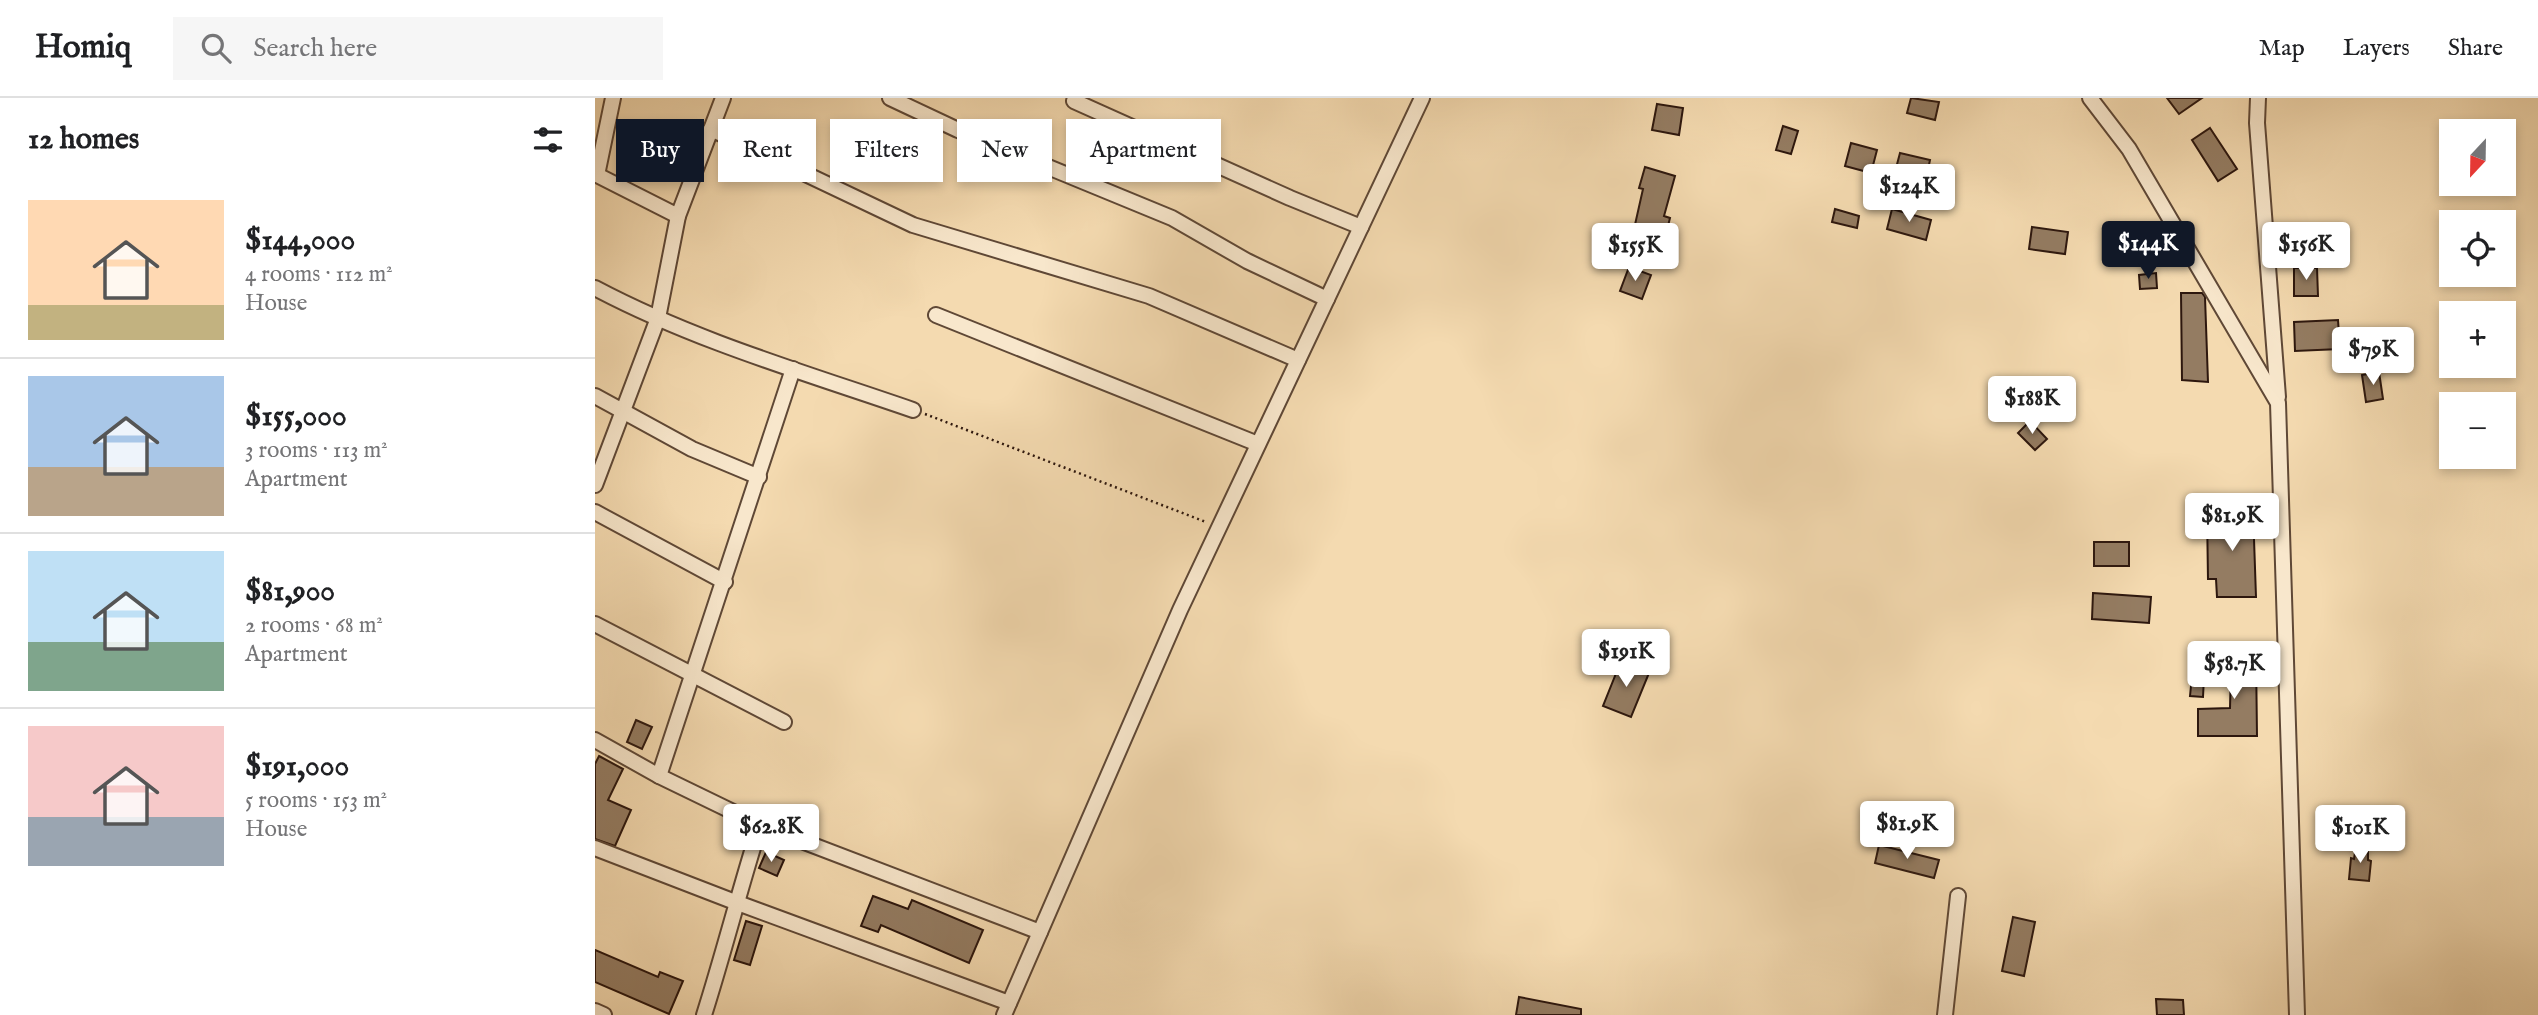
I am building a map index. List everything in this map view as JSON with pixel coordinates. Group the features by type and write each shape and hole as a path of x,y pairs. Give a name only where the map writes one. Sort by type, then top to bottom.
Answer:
{"street":[{"path":"613,98 596,174 678,216"},
{"path":"595,485 658,318 678,216 723,98"},
{"path":"890,98 958,130 1172,218 1247,261 1327,299"},
{"path":"1075,98 1074,101 1361,227"},
{"path":"595,848 1006,1009 1180,610 1422,98"},
{"path":"2089,98 2129,149 2279,403"},
{"path":"2258,98 2257,123 2279,403 2297,1015"},
{"path":"711,129 913,225 1149,296 1298,360"},
{"path":"595,288 638,311 913,410"},
{"path":"936,315 1258,444"},
{"path":"659,776 793,369"},
{"path":"595,396 692,449 759,477"},
{"path":"595,512 725,582"},
{"path":"595,624 784,722"},
{"path":"595,740 659,776 760,825 1040,932"},
{"path":"704,1015 730,931 735,902 760,825"},
{"path":"1945,1015 1958,896"},
{"path":"595,1012 604,1015"}],"path":[{"path":"913,410 1219,527"}],"building":[{"path":"1911,98 1939,102 1935,120 1907,113"},
{"path":"2167,98 2202,98 2179,114"},
{"path":"1657,104 1683,108 1679,135 1652,130"},
{"path":"1783,126 1798,131 1791,154 1776,150"},
{"path":"2210,128 2237,169 2218,181 2192,140"},
{"path":"1851,143 1877,150 1871,173 1845,166"},
{"path":"1900,153 1930,160 1926,179 1895,172"},
{"path":"1645,167 1675,176 1664,216 1670,218 1663,246 1632,238 1643,189 1639,188"},
{"path":"1835,209 1859,216 1857,228 1832,222"},
{"path":"1892,209 1931,220 1926,240 1887,229"},
{"path":"2032,227 2068,232 2065,254 2029,249"},
{"path":"1629,267 1651,275 1642,299 1620,291"},
{"path":"2294,268 2317,268 2318,296 2294,296"},
{"path":"2156,273 2157,288 2140,289 2139,275"},
{"path":"2181,293 2202,293 2205,297 2208,382 2182,380"},
{"path":"2338,320 2340,349 2295,351 2294,322"},
{"path":"2368,337 2370,362 2351,363 2349,339"},
{"path":"2379,372 2383,399 2366,402 2362,375"},
{"path":"2030,421 2047,439 2035,450 2018,433"},
{"path":"2253,510 2256,597 2217,597 2216,579 2208,579 2207,512"},
{"path":"2094,542 2129,542 2129,566 2094,566"},
{"path":"2093,593 2151,597 2149,623 2092,619"},
{"path":"2211,655 2256,655 2257,736 2198,736 2198,709 2230,708 2231,668 2210,666"},
{"path":"1621,661 1649,673 1631,717 1603,706"},
{"path":"2192,676 2204,677 2203,697 2190,696"},
{"path":"636,720 652,727 642,749 627,742"},
{"path":"599,756 623,769 608,800 631,810 615,846 595,839 595,764"},
{"path":"1879,845 1939,860 1934,878 1875,863"},
{"path":"2356,846 2368,847 2368,860 2371,861 2369,881 2349,879 2351,858 2354,859"},
{"path":"766,852 784,860 777,876 759,868"},
{"path":"873,896 908,909 912,900 983,930 969,963 881,925 878,932 861,926"},
{"path":"2013,917 2035,922 2024,976 2002,971"},
{"path":"746,921 762,926 750,965 734,960"},
{"path":"595,950 658,977 660,972 683,981 669,1014 595,982"},
{"path":"1519,997 1581,1009 1581,1015 1516,1015"},
{"path":"2156,999 2183,1000 2184,1015 2157,1015"}]}
